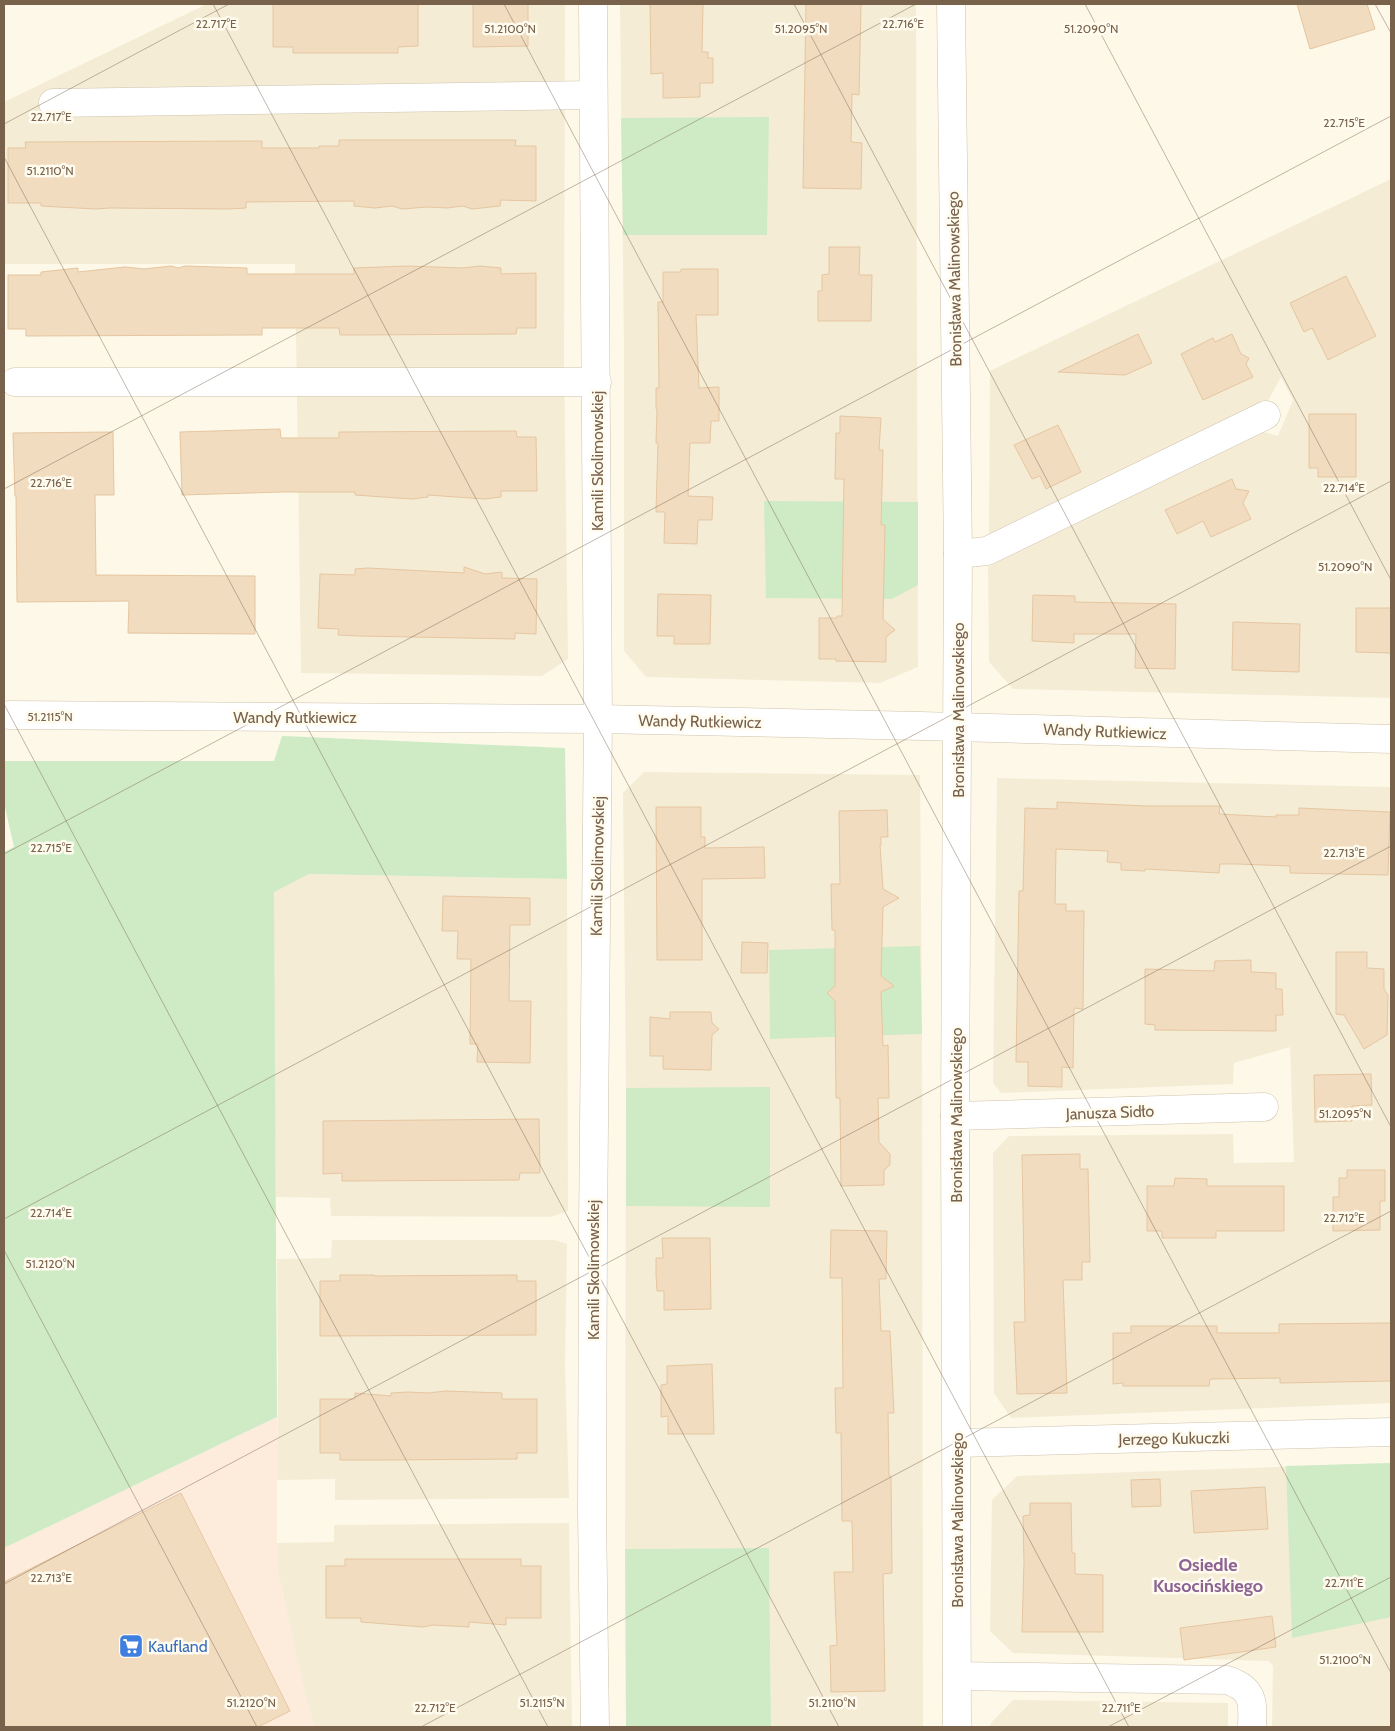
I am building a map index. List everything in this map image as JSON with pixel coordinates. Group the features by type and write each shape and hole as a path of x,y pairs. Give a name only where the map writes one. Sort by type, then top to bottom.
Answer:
{"street":[{"name":"Kamili Skolimowskiej","path":"593,4 598,719 592,1414 595,1727"},
{"name":"Bronisława Malinowskiego","path":"951,4 958,554 956,1116 957,1727"},
{"path":"53,103 593,95"},
{"path":"15,382 597,382"},
{"path":"958,554 987,551 1266,415"},
{"name":"Wandy Rutkiewicz","path":"9,715 598,719 1391,739"},
{"name":"Janusza Sidło","path":"956,1116 1264,1107"},
{"name":"Jerzego Kukuczki","path":"957,1444 1391,1432"},
{"path":"957,1676 1227,1680 1240,1684 1249,1694 1253,1706 1252,1727"}],"shaded area":[{"path":"207,4 565,4 564,363 568,659 542,676 301,673 295,264 4,264 4,102"},
{"path":"620,4 916,4 918,667 880,683 646,677 624,651 624,349"},
{"path":"1391,179 1391,698 1013,689 989,662 988,567 1257,430 1278,436 1293,400 1281,377 1267,403 989,535 990,371"},
{"path":"644,772 920,775 923,1727 771,1727 769,1548 625,1549 626,1088 623,793"},
{"path":"997,778 1391,787 1391,1403 1011,1418 994,1393 993,1153 1009,1136 1233,1134 1234,1163 1294,1162 1290,1047 1234,1063 1233,1084 1001,1093 993,1083"},
{"path":"309,874 567,879 568,1211 550,1217 331,1216 330,1198 276,1197 273,892"},
{"path":"332,1240 555,1240 567,1244 565,1365 569,1498 335,1500 335,1479 277,1480 277,1259 331,1258"},
{"name":"Kaufland","path":"277,1417 277,1567 314,1727 4,1727 4,1548"},
{"path":"1391,1463 1391,1727 1272,1727 1273,1666 1269,1661 1013,1653 990,1631 992,1500 1017,1476"},
{"path":"569,1523 572,1727 314,1727 277,1567 277,1543 334,1542 334,1525"},
{"path":"1013,1700 1228,1703 1228,1727 990,1727 990,1724"}],"green space":[{"path":"769,117 767,235 623,235 621,118"},
{"path":"764,501 918,502 918,585 892,599 766,598"},
{"path":"282,736 565,748 567,879 309,874 274,892 277,1417 4,1548 4,852 14,847 4,803 4,761 274,761"},
{"path":"920,946 922,1034 770,1039 769,950"},
{"path":"770,1087 770,1207 626,1206 626,1088"},
{"path":"1391,1463 1391,1617 1292,1638 1286,1466"},
{"path":"769,1548 771,1727 626,1727 625,1549"}],"building":[{"path":"273,4 418,4 418,46 398,47 398,53 293,53 293,47 273,47"},
{"path":"473,4 528,4 528,46 473,47"},
{"path":"650,4 703,4 702,52 708,52 708,58 713,58 713,83 700,83 700,97 663,98 663,73 651,74"},
{"path":"806,4 861,4 859,95 852,94 851,142 862,143 861,189 803,188"},
{"path":"1297,4 1367,4 1375,29 1310,49"},
{"path":"339,140 516,140 515,146 536,146 536,201 501,200 500,206 472,209 463,206 447,208 402,209 392,206 375,208 354,206 354,201 246,202 246,208 229,209 95,209 41,206 41,203 8,203 8,148 26,148 25,142 262,141 262,148 319,148 319,146 339,146"},
{"path":"829,247 860,247 859,275 872,275 871,321 818,321 818,291 822,291 822,275 829,274"},
{"path":"171,266 178,268 185,266 247,268 247,274 354,274 354,268 408,266 463,268 480,266 501,268 501,274 536,273 536,328 517,328 516,334 340,335 339,328 262,328 262,335 26,336 26,329 8,329 8,275 41,275 41,272 78,268 78,272 125,267 144,269"},
{"path":"681,269 718,269 718,315 696,315 699,388 719,387 719,421 711,421 710,443 690,443 688,496 713,497 712,520 698,520 697,544 664,543 665,512 656,512 658,443 656,443 656,388 659,388 658,302 663,302 663,272 681,272"},
{"path":"1346,276 1376,336 1328,360 1312,328 1304,332 1290,303"},
{"path":"1138,334 1152,363 1125,375 1058,372"},
{"path":"1232,334 1241,354 1249,358 1246,364 1253,377 1203,400 1181,354 1213,338 1215,342"},
{"path":"1309,414 1356,414 1356,477 1318,477 1318,468 1309,468"},
{"path":"840,416 881,418 879,450 883,450 881,525 885,525 883,619 895,630 886,637 886,662 819,659 819,618 837,618 837,616 842,616 844,479 835,479 836,433 840,433"},
{"path":"1058,425 1081,472 1046,489 1040,476 1032,479 1014,445"},
{"path":"280,429 281,438 339,438 339,432 516,431 517,437 536,437 537,491 501,491 501,497 484,499 428,495 428,497 412,499 355,495 355,492 182,495 180,432"},
{"path":"113,432 114,495 95,495 96,575 255,576 255,634 128,633 129,601 17,602 16,496 13,433"},
{"path":"1232,479 1236,489 1249,491 1243,503 1251,519 1211,537 1203,521 1177,534 1165,510"},
{"path":"464,567 485,574 502,572 502,578 537,579 536,634 515,633 515,639 360,636 338,635 339,629 318,628 320,574 355,575 355,569 368,568 464,573"},
{"path":"658,594 711,595 710,644 674,644 674,636 657,636"},
{"path":"1033,595 1075,596 1075,602 1176,604 1175,669 1135,668 1136,634 1074,634 1074,643 1032,641"},
{"path":"1356,608 1391,608 1391,653 1356,652"},
{"path":"1233,622 1300,624 1299,672 1232,670"},
{"path":"1057,802 1147,806 1220,806 1219,814 1276,817 1276,815 1299,815 1299,808 1390,812 1388,875 1290,873 1290,866 1236,864 1220,864 1219,873 1145,869 1145,871 1121,870 1121,863 1107,862 1108,851 1056,849 1055,904 1066,904 1066,911 1084,911 1083,1009 1074,1008 1073,1068 1062,1067 1062,1087 1028,1086 1028,1062 1016,1062 1019,891 1023,891 1025,808 1057,809"},
{"path":"656,807 701,807 701,837 705,837 705,848 764,847 765,878 702,879 702,960 657,960"},
{"path":"887,810 888,837 881,837 880,845 883,889 899,898 883,907 881,976 894,986 881,992 883,1046 888,1045 889,1098 878,1098 879,1142 890,1154 890,1165 884,1170 884,1185 841,1186 840,1098 836,1098 835,1001 827,993 835,986 835,930 832,930 831,884 840,884 839,811"},
{"path":"443,896 530,898 530,925 510,925 509,1001 531,1001 530,1063 477,1062 478,1044 470,1044 471,959 457,959 458,931 442,931"},
{"path":"742,942 768,943 767,973 741,973"},
{"path":"1336,952 1367,952 1367,968 1384,969 1384,989 1388,995 1387,1035 1364,1049 1344,1015 1336,1014"},
{"path":"1251,960 1251,972 1276,973 1276,989 1282,989 1283,1015 1276,1015 1276,1031 1155,1030 1155,1025 1145,1024 1145,969 1214,971 1215,961"},
{"path":"670,1012 711,1012 712,1023 719,1029 712,1035 711,1070 663,1069 663,1056 650,1056 650,1017 670,1019"},
{"path":"1371,1074 1372,1105 1352,1106 1352,1121 1315,1122 1314,1075"},
{"path":"539,1119 540,1173 520,1173 519,1180 342,1181 342,1173 323,1174 323,1121"},
{"path":"1080,1154 1080,1169 1088,1169 1090,1262 1082,1262 1082,1280 1063,1280 1067,1393 1017,1394 1014,1322 1025,1322 1022,1155"},
{"path":"1347,1170 1385,1170 1385,1201 1380,1201 1380,1230 1333,1231 1333,1197 1339,1197 1339,1178 1347,1178"},
{"path":"1175,1178 1207,1179 1207,1186 1284,1186 1284,1231 1216,1231 1216,1238 1162,1238 1162,1231 1147,1231 1147,1186 1174,1186"},
{"path":"831,1230 887,1231 886,1279 879,1279 881,1331 890,1331 894,1413 888,1413 892,1573 883,1574 885,1691 831,1692 830,1646 837,1645 834,1572 853,1572 852,1521 842,1521 841,1433 836,1433 835,1388 843,1388 842,1278 830,1278"},
{"path":"662,1238 710,1238 711,1309 664,1310 664,1291 657,1291 656,1275 656,1258 663,1258"},
{"path":"340,1275 517,1275 517,1281 536,1281 536,1335 320,1336 320,1281 340,1281"},
{"path":"1391,1323 1391,1381 1280,1383 1280,1378 1210,1379 1209,1386 1123,1386 1123,1383 1113,1384 1113,1333 1131,1333 1131,1326 1217,1326 1217,1333 1279,1333 1279,1324"},
{"path":"712,1364 714,1434 668,1434 668,1416 661,1417 661,1385 667,1384 667,1366"},
{"path":"446,1391 502,1393 502,1399 537,1399 537,1453 517,1453 517,1459 340,1460 340,1453 320,1453 320,1399 355,1399 355,1393 391,1396 391,1393"},
{"path":"1160,1479 1161,1506 1132,1507 1131,1480"},
{"path":"1265,1487 1268,1529 1194,1533 1191,1491"},
{"name":"Kaufland","path":"181,1493 290,1711 258,1727 4,1727 4,1582"},
{"path":"1030,1503 1071,1503 1072,1553 1075,1553 1075,1574 1103,1575 1103,1632 1022,1632 1023,1516 1030,1515"},
{"path":"345,1559 521,1559 521,1566 541,1566 541,1618 506,1618 506,1625 469,1622 469,1627 433,1625 423,1627 361,1622 361,1618 326,1618 326,1566 345,1566"},
{"path":"1272,1616 1276,1647 1184,1660 1180,1628"}],"place":[{"name":"Kaufland","path":"131,1646"}],"district":[{"name":"Osiedle Kusocińskiego","path":"1208,1575"}]}
